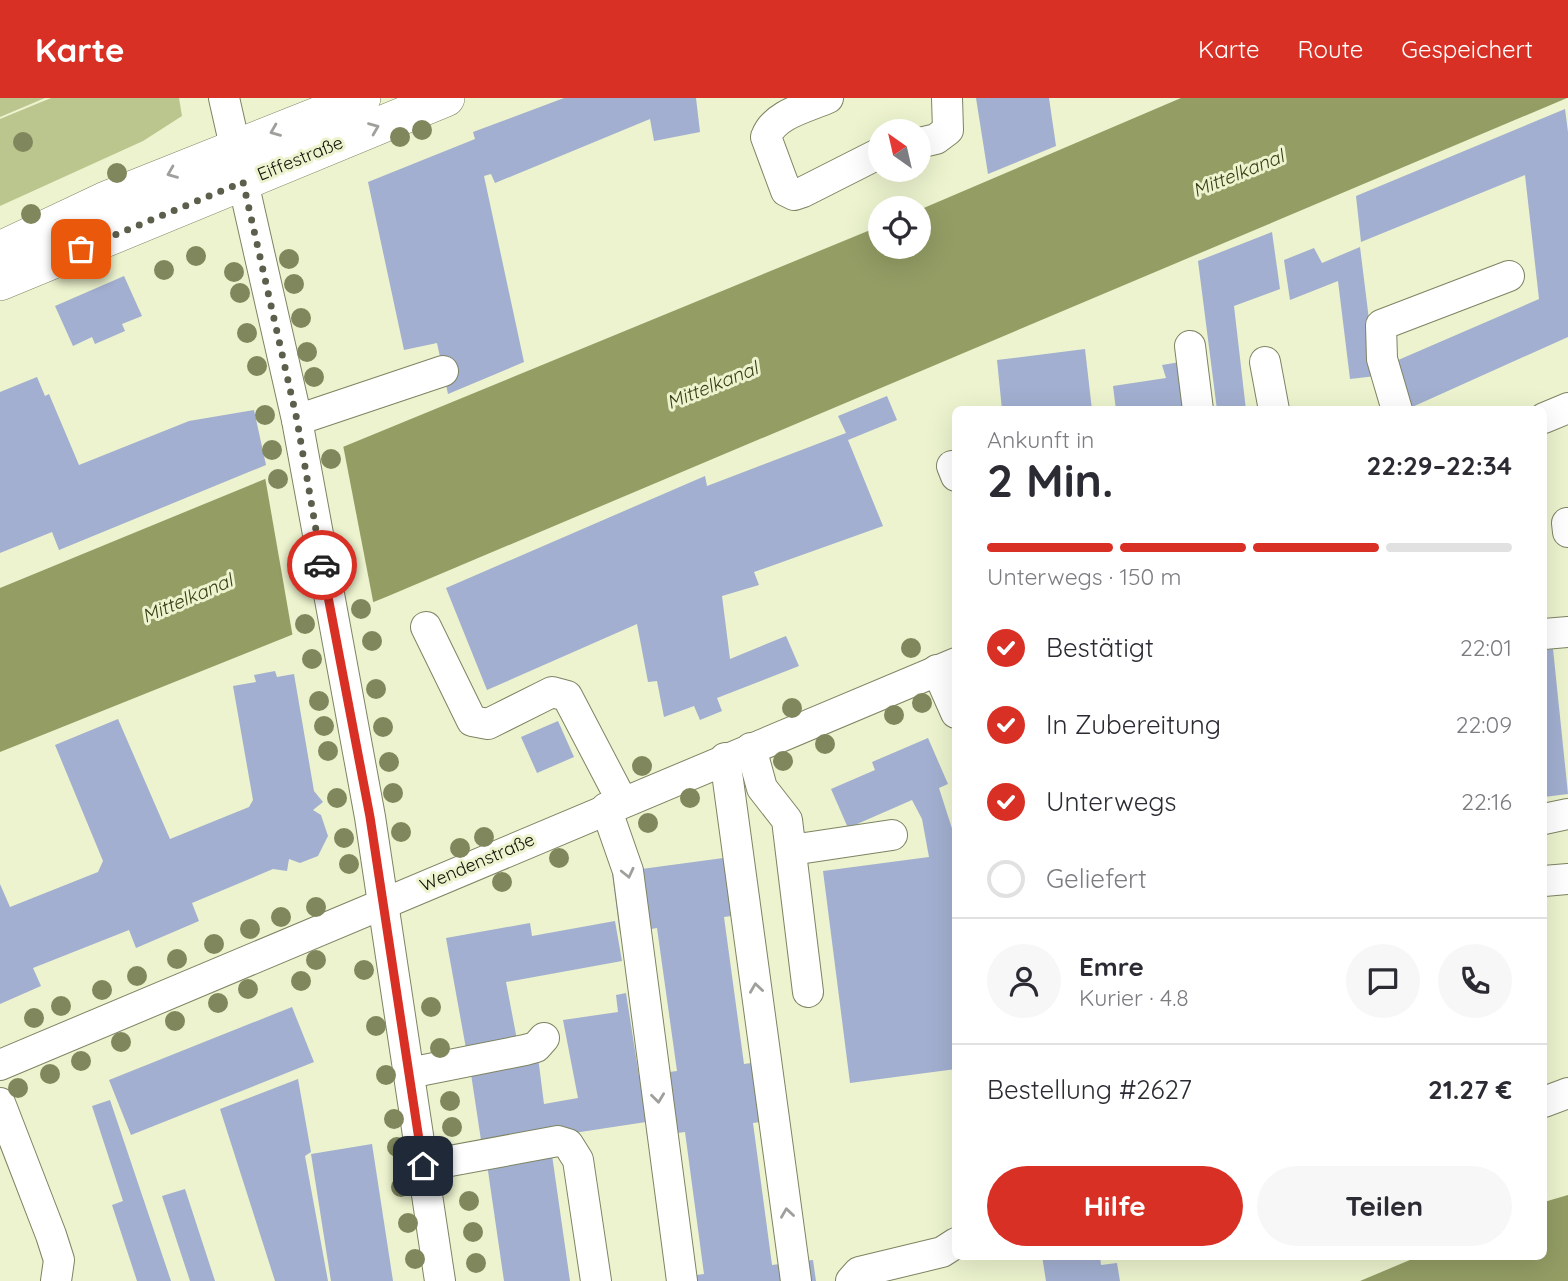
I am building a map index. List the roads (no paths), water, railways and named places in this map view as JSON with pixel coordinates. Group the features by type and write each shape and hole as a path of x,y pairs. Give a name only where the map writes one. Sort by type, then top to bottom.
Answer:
{"main road":[{"name":"Eiffestraße","path":"0,250 106,200 362,98"},
{"name":"Eiffestraße","path":"0,282 446,98"}],"street":[{"path":"224,98 297,420 370,817 440,1281"},
{"path":"828,98 780,119 768,129 765,137 786,191 794,195 803,192 868,159"},
{"path":"931,140 948,130 947,98"},
{"path":"1396,406 1382,359 1381,325 1508,276"},
{"path":"1190,346 1198,406"},
{"path":"1265,362 1274,406"},
{"path":"297,420 443,371"},
{"path":"1547,417 1568,408"},
{"path":"426,627 472,721 488,724 552,692 567,696 614,805 628,871 682,1281"},
{"path":"1547,635 1568,632"},
{"path":"946,666 952,694"},
{"name":"Wendenstraße","path":"0,1065 946,666"},
{"path":"738,753 787,820 808,992"},
{"path":"738,753 796,1281"},
{"path":"1547,818 1568,814"},
{"path":"792,846 805,848 892,835"},
{"path":"1547,881 1568,879"},
{"path":"409,1073 526,1050 536,1046 544,1038"},
{"path":"1547,1101 1568,1093"},
{"path":"0,1103 59,1260 56,1281"},
{"path":"423,1166 558,1141 568,1144 578,1160 596,1281"},
{"path":"851,1281 859,1272 942,1252 952,1246"}],"water":[{"name":"Mittelkanal","path":"1181,98 1567,98 386,597 0,752 0,588 868,231 868,259 931,259 931,205"},
{"path":"1568,1195 1568,1281 1360,1281 1410,1260 1547,1260 1547,1201"}]}
